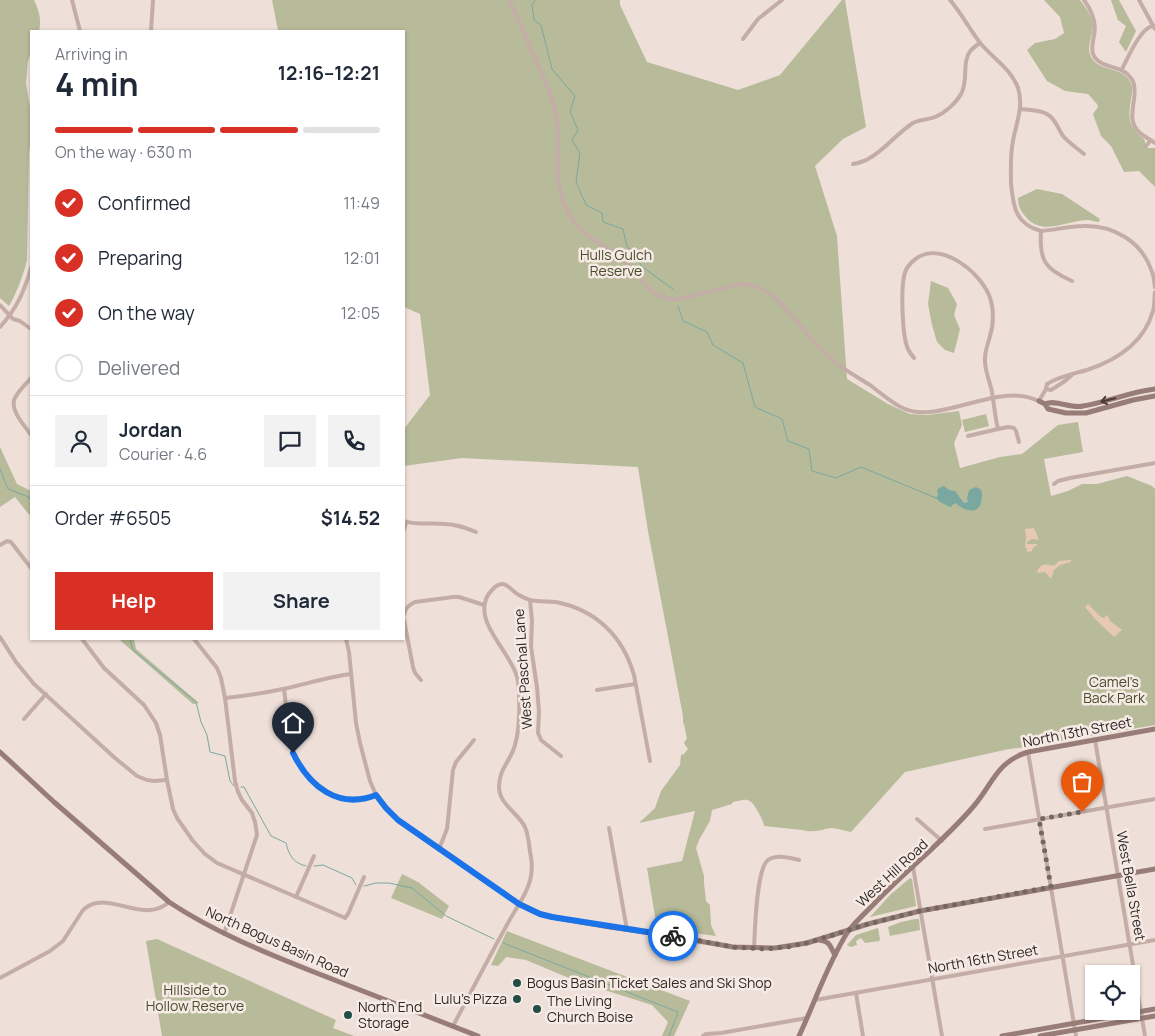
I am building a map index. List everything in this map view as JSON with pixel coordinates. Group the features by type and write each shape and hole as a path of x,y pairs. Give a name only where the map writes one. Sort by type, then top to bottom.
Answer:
{"street":[{"path":"72,0 80,30"},
{"path":"151,30 153,0"},
{"path":"509,0 546,83 556,113 558,138 557,172 561,194 572,219 582,232 616,254 647,288 656,294 672,300 741,284 751,285 763,290 774,297 790,312 809,336 835,362 905,409 925,412 992,398 1022,396 1039,401 1045,404 1048,409 1086,413 1155,396"},
{"path":"743,39 758,19 782,0"},
{"path":"950,0 980,42 1007,69 1015,82 1020,99 1020,109 1011,157 1012,200 1014,208 1022,221 1040,231 1098,226 1118,233 1127,238 1144,256 1152,273 1155,287"},
{"path":"1084,0 1090,8 1095,26 1092,48 1095,57 1099,62 1122,69 1130,76 1134,85 1133,121 1139,132 1155,143"},
{"path":"1138,0 1154,28"},
{"path":"1122,69 1141,34 1149,27 1154,28"},
{"path":"853,164 869,159 914,123 941,114 954,103 961,94 966,81 966,62 968,56 980,42"},
{"path":"1020,109 1047,114 1056,124 1064,138 1084,154"},
{"path":"1146,146 1151,140"},
{"path":"1040,231 1040,249 1046,263 1057,274 1072,281"},
{"path":"914,358 907,348 903,322 903,291 906,271 912,261 920,256 929,253 938,254 953,259 968,268 978,277 989,296 993,321 984,358 998,429"},
{"path":"0,328 20,299 30,271"},
{"path":"1039,401 1046,390 1047,384 1053,380 1064,375 1094,368 1118,357 1134,344 1150,319 1155,292"},
{"path":"0,305 13,319 20,321 30,328"},
{"path":"1046,390 1051,390 1073,374"},
{"path":"30,379 14,400 16,413 30,434"},
{"path":"1045,404 1051,402 1081,407 1155,389"},
{"path":"968,436 1008,427 1014,428 1019,442"},
{"path":"1054,484 1070,478 1155,463"},
{"path":"405,521 418,524 449,524 476,532"},
{"path":"0,545 9,541 14,544 30,567"},
{"path":"453,1026 519,904 531,876 531,858 525,828 506,804 499,789 501,772 516,745 519,693 518,680 512,664 488,626 484,615 484,605 487,596 497,585 506,584 519,595 530,600 556,602 576,607 590,614 617,638 630,662 650,761"},
{"path":"405,612 410,604 415,602 453,597 484,605"},
{"name":"West Paschal Lane","path":"530,600 532,621 530,647 539,712 538,733 541,740 561,756"},
{"path":"405,625 413,667 421,680"},
{"path":"0,637 16,662 34,684 115,758 137,776 154,781 167,780"},
{"path":"83,640 104,668 144,706 156,723 160,735 172,809 193,841 205,854 217,863 345,918 364,877"},
{"path":"195,640 218,668 226,698 235,781 242,800 252,813 257,835 224,934"},
{"path":"346,640 356,723 370,781 376,795 398,820 519,904 540,914 733,947 764,949 807,943 868,924 920,911 1155,869"},
{"path":"226,698 253,695 351,674"},
{"path":"597,690 635,684"},
{"path":"284,689 293,753 310,780 323,790 339,798 361,800 376,795"},
{"path":"24,719 46,694"},
{"name":"North 13th Street","path":"1006,764 1016,756 1028,752 1155,729"},
{"path":"439,849 447,829 453,770 456,762 474,740"},
{"name":"West Bella Street","path":"1095,740 1145,1036"},
{"name":"North Bogus Basin Road","path":"0,752 54,802 170,902 189,915 224,934 478,1036"},
{"path":"1028,752 1075,1033"},
{"name":"West Hill Road","path":"799,1036 827,971 848,931 884,893 957,826 1006,764"},
{"path":"985,829 1155,799"},
{"path":"917,819 942,841"},
{"path":"609,828 627,930"},
{"path":"296,897 314,856"},
{"path":"754,948 757,897 764,865 768,860 775,857 799,860"},
{"path":"913,867 942,1036"},
{"path":"0,978 50,951 62,941 87,906 104,902 152,911 170,902"},
{"path":"818,940 830,944 835,955"},
{"name":"North 16th Street","path":"815,1000 1155,940"},
{"path":"856,992 863,1036"},
{"path":"1040,1036 1075,1033 1141,1015 1155,1009"},
{"path":"1002,1036 1141,1015 1155,1016"},
{"path":"703,1036 807,1018"}],"green space":[{"path":"0,0 34,0 39,12 40,23 39,30 30,30 30,55 26,83 30,107 27,260 20,284 9,306 0,298"},
{"name":"Hulls Gulch Reserve","path":"272,0 620,0 620,5 647,62 738,90 780,75 842,0 845,0 866,127 843,139 815,166 837,236 847,379 888,404 910,414 927,415 959,411 962,425 954,443 960,468 1000,457 1022,454 1058,425 1078,422 1083,452 1044,459 1051,496 1082,484 1097,484 1127,476 1155,489 1155,725 1009,749 905,772 851,832 833,828 810,831 764,826 754,806 747,800 733,802 732,804 712,810 710,821 696,848 704,876 706,901 710,905 711,925 716,936 657,928 647,868 682,861 695,811 639,823 655,808 661,791 680,765 681,755 688,749 684,743 687,738 648,531 638,467 462,458 405,466 405,428 430,395 420,314 405,307 405,30 278,30"},
{"path":"1044,0 1080,0 1093,23 1089,46 1091,57 1100,65 1124,74 1128,78 1132,86 1130,122 1144,139 1147,148 1155,148 1155,187 1139,171 1124,172 1111,146 1101,136 1093,114 1098,107 1088,94 1065,91 1047,81 1027,50 1035,43 1055,39 1064,33 1060,17"},
{"path":"1111,0 1119,0 1136,31 1126,52 1119,42 1126,26 1118,20"},
{"path":"1037,189 1062,194 1100,219 1099,222 1087,220 1046,227 1039,226 1025,216 1019,205 1018,198"},
{"path":"931,281 948,288 957,304 954,315 960,329 954,353 945,350 937,342 928,304"},
{"path":"986,414 989,426 965,432 962,420"},
{"path":"0,447 17,484 30,490 30,516 15,497 0,507"},
{"path":"120,640 134,640 136,649 199,703 193,704"},
{"path":"402,874 418,882 449,906 442,919 391,898"},
{"path":"910,878 912,879 916,906 870,917 890,895"},
{"path":"919,919 920,930 890,936 888,927"},
{"path":"878,928 879,941 865,943 861,938 856,941 857,945 851,947 847,945 856,935"},
{"path":"507,931 690,1001 674,1036 662,1036 668,1022 652,1005 576,981 526,960 506,957 498,966 491,965"},
{"name":"Hillside to Hollow Reserve","path":"157,939 336,1020 333,1028 354,1036 162,1036 146,941"}],"sand":[{"path":"1034,528 1039,540 1032,539 1027,544 1038,544 1032,551 1027,552 1027,548 1025,548 1025,529"},
{"path":"1071,560 1071,562 1060,565 1054,570 1051,579 1045,572 1038,573 1037,571 1044,565 1054,566 1059,561"},
{"path":"1088,604 1101,617 1104,618 1107,615 1110,621 1122,630 1114,637 1085,607"}],"water":[{"path":"944,486 949,490 955,491 964,503 968,502 969,490 976,487 982,492 982,501 975,510 960,507 956,503 950,507 936,498 939,488"}],"waterway":[{"path":"535,0 532,5 534,20 541,25 552,69 575,96 570,112 578,130 572,140 580,153 576,182 586,205 602,213 603,222 623,229 627,247 636,253 641,266 674,290"},
{"path":"678,306 683,321 707,332 713,345 743,363 755,407 782,419 788,441 809,449 812,471 836,478 861,467 936,498"},
{"path":"0,469 8,489 30,499"},
{"path":"130,640 133,650 196,702 201,722 207,735 210,752 225,756 230,781 234,786"},
{"path":"241,787 244,787 271,836 286,843 292,858 306,866"},
{"path":"314,866 323,865 352,878 356,885"},
{"path":"364,886 376,883 389,883 412,888 446,916 494,939"},
{"path":"503,943 678,1012 669,1036"}],"way so far":[{"path":"673,936 733,947 764,949 787,947 920,911 1051,887 1039,819 1082,812"}],"place":[{"name":"Bogus Basin Ticket Sales and Ski Shop","path":"517,983"},
{"name":"Lulu's Pizza","path":"517,999"},
{"name":"The Living Church Boise","path":"537,1009"},
{"name":"North End Storage","path":"348,1015"}],"route":[{"path":"293,753 310,780 323,790 339,798 350,800 361,800 376,795 398,820 519,904 540,914 552,917 673,936"}],"park label":[{"name":"Camel's Back Park","path":"1114,690"}]}
